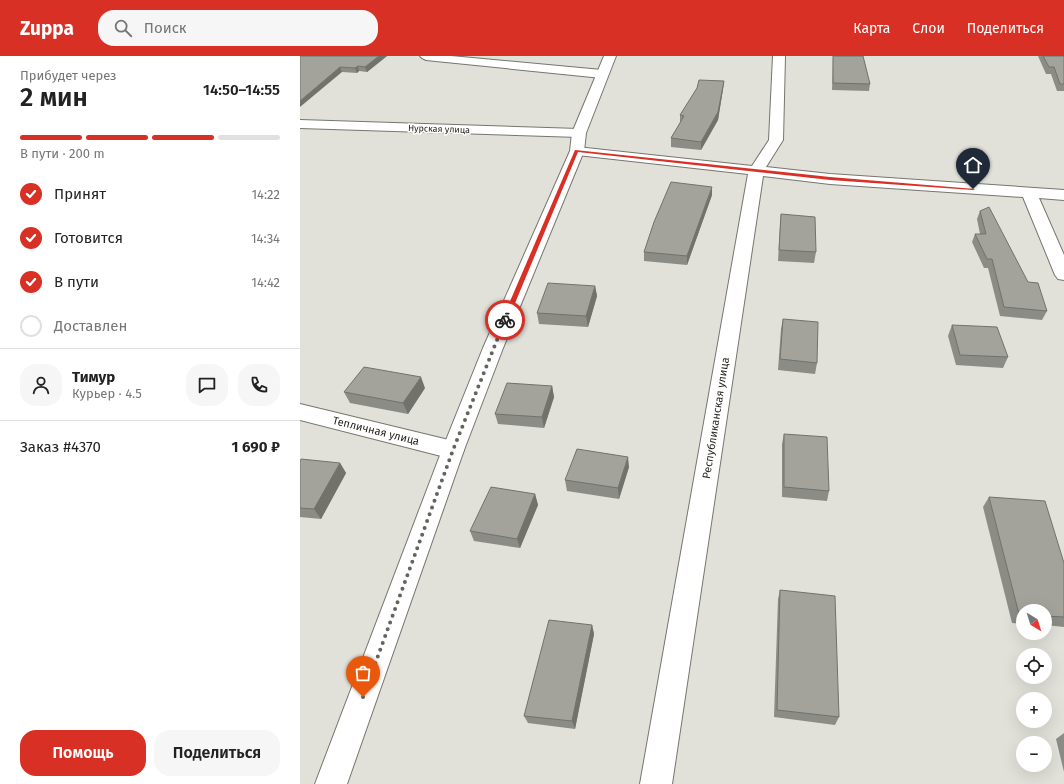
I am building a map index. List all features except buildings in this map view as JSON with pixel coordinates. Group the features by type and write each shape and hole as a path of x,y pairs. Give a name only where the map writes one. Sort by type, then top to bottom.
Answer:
{"street":[{"path":"331,784 453,450 493,348 578,142 606,65 454,60 426,56"},
{"name":"Республиканская улица","path":"656,784 756,170 776,140 779,56"},
{"name":"Нурская улица","path":"300,124 578,142 756,170 830,179 1064,195"},
{"path":"1028,193 1064,274"},
{"name":"Тепличная улица","path":"300,412 453,450"}],"way so far":[{"path":"363,697 453,450 505,320"}],"route":[{"path":"505,320 577,151 830,179 973,189"}]}
